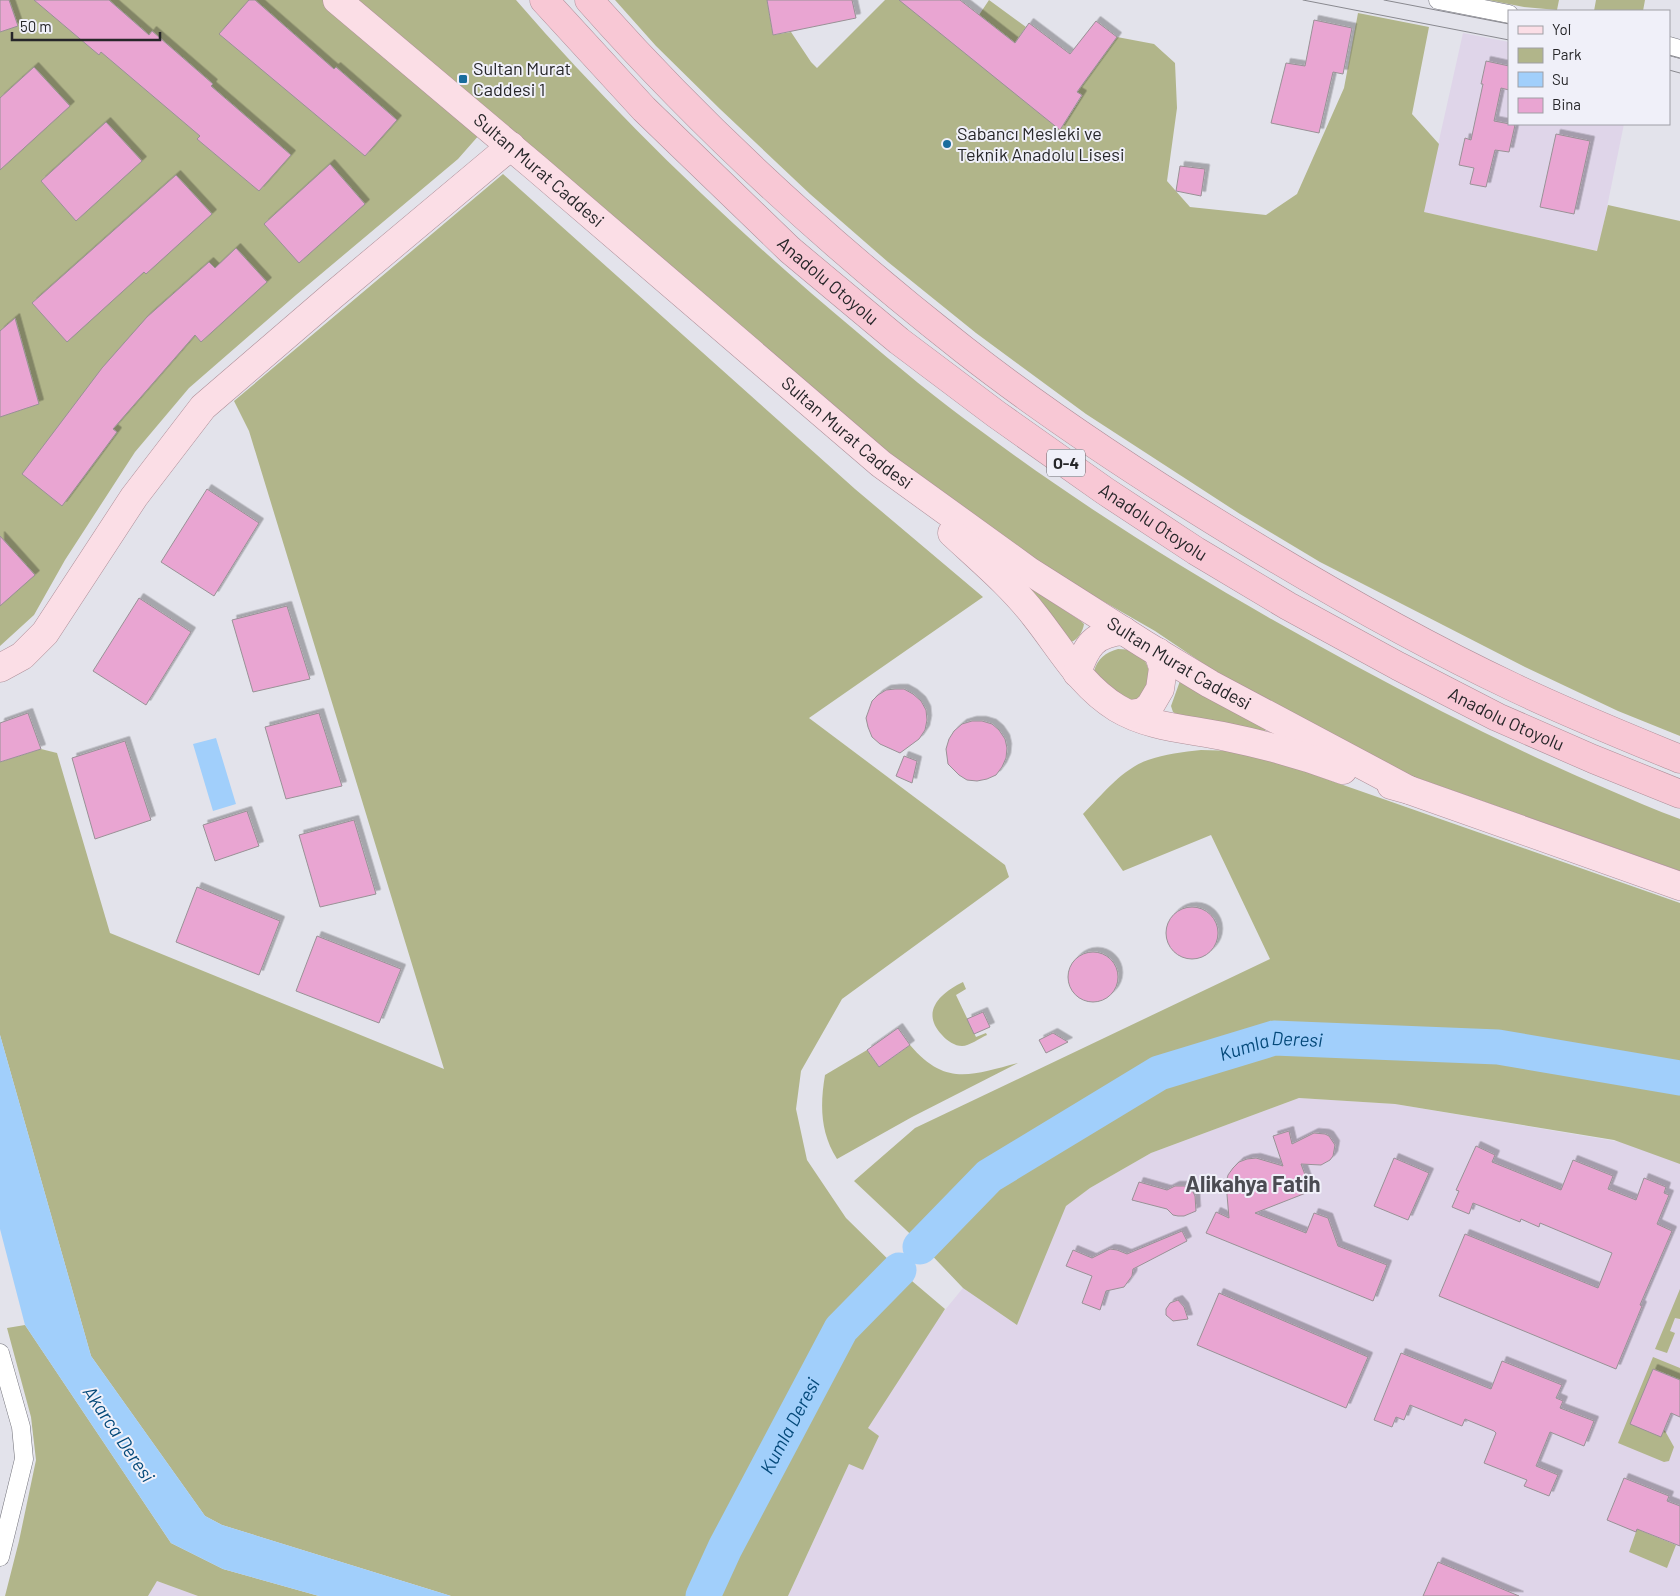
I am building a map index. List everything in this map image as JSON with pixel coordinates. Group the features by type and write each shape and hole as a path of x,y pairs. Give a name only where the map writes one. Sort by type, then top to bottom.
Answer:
{"highway":[{"name":"Anadolu Otoyolu","path":"544,0 644,109 790,250 899,341 996,414 1097,486 1196,551 1279,601 1398,666 1497,717 1592,759 1680,794"},
{"name":"Anadolu Otoyolu","path":"588,0 634,52 790,204 876,279 958,345 1072,428 1148,480 1225,528 1312,580 1428,645 1513,688 1680,759"}],"main road":[{"name":"Sultan Murat Caddesi","path":"337,0 511,146 881,464 1029,571 1158,652 1210,684 1409,790"},
{"path":"0,668 22,656 45,633 134,496 203,408 332,296 511,146"},
{"path":"881,464 1004,581 1035,615 1077,673 1096,694 1119,710 1147,721 1264,746 1409,790 1680,886"},
{"path":"1077,673 1088,648 1097,638 1110,632 1124,631"},
{"path":"1130,714 1143,712 1150,706 1160,689 1163,668 1158,652"}],"street":[{"path":"1438,0 1508,14"},
{"path":"0,1353 21,1427 24,1459 0,1557"}],"shaded area":[{"path":"1463,33 1508,42 1508,125 1624,125 1598,251 1423,212"},
{"path":"1299,1098 1395,1104 1680,1152 1680,1596 788,1596 849,1464 879,1436 867,1428 940,1316 963,1288 991,1259 1090,1188 1151,1153"},
{"path":"157,1581 198,1596 148,1596"}],"green space":[{"path":"0,0 323,0 480,134 458,159 189,388 135,452 65,560 34,615 0,646"},
{"path":"356,0 516,0 637,131 723,214 857,332 965,419 1071,495 1163,555 1354,665 1479,730 1575,775 1680,819 1680,871 1378,764 1235,685 1155,631 1019,553 959,514"},
{"path":"615,0 767,0 773,35 791,32 817,68 885,0 905,0 1060,130 1082,96 1077,92 1117,37 1154,44 1175,63 1177,108 1167,181 1190,207 1266,215 1297,194 1344,88 1358,13 1429,27 1412,114 1439,144 1424,212 1597,251 1608,205 1680,221 1680,736 1618,711 1525,667 1320,562 1240,514 1086,414 976,333 888,262 810,194 656,46"},
{"path":"989,0 1026,27 1015,43 979,15"},
{"path":"1488,0 1559,0 1557,10 1524,7"},
{"path":"1596,0 1645,0 1643,10 1594,10"},
{"path":"503,174 855,489 983,597 809,718 1005,865 1009,877 842,999 801,1071 796,1109 807,1160 846,1218 899,1270 945,1309 868,1428 879,1436 863,1470 849,1464 788,1596 451,1596 222,1525 205,1516 91,1356 0,1035 0,762 41,749 57,753 110,933 444,1069 249,431 234,401"},
{"path":"960,534 1029,587 1081,621 1084,624 1078,637 1071,642"},
{"path":"1118,649 1134,652 1144,659 1148,669 1148,681 1145,691 1138,698 1129,701 1119,697 1094,671 1103,657 1109,652"},
{"path":"1180,681 1267,729 1265,731 1178,715 1173,712 1171,706"},
{"path":"1201,750 1236,751 1306,772 1680,903 1680,1078 1544,1055 1680,1080 1680,1164 1614,1140 1395,1104 1299,1098 1151,1153 1090,1188 1066,1206 1017,1325 963,1288 922,1245 854,1181 915,1128 1270,959 1211,835 1123,871 1083,814 1113,783 1139,764 1161,756"},
{"path":"963,982 966,989 956,995 976,1037 986,1033 987,1035 965,1046 959,1046 944,1037 936,1027 933,1011 940,998"},
{"path":"910,1045 935,1067 960,1074 973,1074 1018,1063 912,1117 837,1159 831,1149 824,1128 822,1097 825,1075 867,1050 879,1067"},
{"path":"1680,1289 1680,1319 1675,1318 1670,1331 1675,1333 1667,1353 1655,1349"},
{"path":"25,1325 171,1543 223,1569 319,1596 198,1596 157,1581 148,1596 5,1596 36,1460 31,1417 7,1328"},
{"path":"1653,1357 1680,1368 1680,1380 1653,1369 1631,1424 1664,1429 1674,1447 1669,1461 1664,1462 1618,1443"},
{"path":"1637,1529 1676,1545 1667,1568 1629,1552"}],"water":[{"path":"216,738 236,804 213,811 193,744"},
{"name":"Akarca Deresi","path":"0,1035 91,1356 205,1516 222,1525 451,1596 319,1596 223,1569 171,1543 25,1325 0,1229"}],"building":[{"path":"0,0 9,0 18,26 0,32"},
{"path":"34,0 109,0 149,35 152,31 213,84 211,86 291,155 259,191 197,139 200,136 101,52 99,55"},
{"path":"249,0 255,0 334,69 336,67 397,120 365,156 219,34"},
{"path":"767,0 852,0 856,18 773,35"},
{"path":"899,0 960,0 1015,43 1029,23 1070,54 1096,21 1117,37 1077,92 1082,95 1060,130"},
{"path":"1314,20 1352,28 1343,74 1333,72 1319,133 1271,123 1286,63 1305,66"},
{"path":"1486,61 1508,66 1508,90 1501,88 1494,121 1515,125 1509,152 1495,150 1486,187 1470,184 1474,168 1459,165 1465,138 1471,140 1483,84 1481,84"},
{"path":"34,67 70,106 0,170 0,98"},
{"path":"106,122 142,161 76,221 41,181"},
{"path":"1556,134 1590,141 1574,214 1540,207"},
{"path":"330,164 365,204 299,263 264,224"},
{"path":"1180,166 1205,169 1201,196 1176,191"},
{"path":"176,175 212,214 146,274 144,272 67,342 32,303"},
{"path":"236,248 267,282 201,342 195,335 113,429 117,432 62,506 22,474 102,368 147,317 209,262 215,268"},
{"path":"15,318 39,404 0,417 0,331"},
{"path":"207,489 259,523 214,596 161,562"},
{"path":"0,536 35,575 0,606"},
{"path":"139,598 191,632 146,705 93,671"},
{"path":"287,606 310,679 253,692 232,620"},
{"path":"904,689 921,701 926,710 927,720 925,730 919,739 900,753 880,744 872,737 866,718 872,701 878,695 886,690"},
{"path":"28,713 41,749 0,762 0,723"},
{"path":"319,713 342,786 286,799 265,727"},
{"path":"972,721 992,724 1005,739 1007,748 1006,758 996,775 977,781 967,780 948,764 946,749 954,731 962,724"},
{"path":"125,741 151,820 95,839 72,758"},
{"path":"904,756 917,761 912,783 896,776"},
{"path":"247,811 259,846 215,861 203,825"},
{"path":"354,820 376,894 320,907 299,835"},
{"path":"197,887 280,921 259,975 176,942"},
{"path":"1187,907 1197,907 1211,914 1218,928 1218,938 1211,952 1197,959 1187,959 1177,955 1170,948 1166,938 1166,928 1170,918 1177,911"},
{"path":"317,936 401,969 379,1023 296,991"},
{"path":"1088,952 1098,952 1111,959 1118,972 1118,982 1111,995 1098,1002 1088,1002 1079,998 1072,991 1068,982 1068,972 1072,963 1079,956"},
{"path":"983,1012 990,1027 974,1034 967,1019"},
{"path":"898,1028 910,1045 879,1067 867,1050"},
{"path":"1053,1033 1068,1042 1046,1053 1039,1040"},
{"path":"1289,1131 1292,1144 1314,1133 1329,1136 1335,1145 1333,1156 1321,1165 1301,1164 1311,1191 1255,1213 1306,1233 1314,1213 1328,1218 1338,1246 1387,1265 1373,1301 1206,1233 1216,1212 1229,1218 1226,1183 1228,1175 1233,1168 1239,1162 1256,1158 1283,1166 1273,1136"},
{"path":"1476,1146 1495,1155 1492,1162 1561,1190 1573,1160 1613,1176 1608,1189 1636,1200 1644,1178 1666,1187 1664,1193 1669,1195 1657,1224 1672,1231 1640,1305 1642,1306 1616,1369 1439,1296 1465,1234 1598,1288 1612,1253 1540,1223 1539,1227 1521,1219 1520,1222 1473,1203 1469,1214 1452,1207 1459,1191 1456,1190"},
{"path":"1394,1158 1429,1173 1408,1220 1374,1206"},
{"path":"1139,1182 1167,1190 1175,1186 1185,1186 1195,1196 1196,1211 1184,1216 1178,1216 1173,1215 1167,1209 1132,1200"},
{"path":"1182,1231 1187,1241 1133,1269 1132,1276 1124,1287 1106,1291 1100,1310 1082,1303 1092,1276 1066,1266 1073,1250 1092,1258 1110,1249 1127,1254"},
{"path":"1219,1293 1368,1357 1346,1408 1197,1345"},
{"path":"1178,1300 1184,1307 1188,1319 1173,1321 1166,1315 1166,1309 1170,1303"},
{"path":"1401,1353 1491,1389 1502,1361 1562,1385 1556,1398 1563,1401 1560,1408 1594,1421 1584,1446 1550,1432 1536,1466 1558,1475 1549,1496 1524,1486 1527,1480 1484,1463 1496,1433 1494,1431 1465,1419 1462,1426 1410,1405 1404,1420 1396,1417 1392,1427 1374,1420"},
{"path":"1653,1369 1680,1380 1680,1417 1671,1413 1661,1437 1630,1424"},
{"path":"1624,1478 1669,1496 1667,1501 1680,1506 1680,1546 1637,1529 1636,1532 1607,1520"},
{"path":"1438,1562 1519,1596 1423,1596"}],"waterway":[{"name":"Kumla Deresi","path":"920,1247 989,1176 1159,1073 1274,1038 1498,1047 1680,1078"},
{"name":"Kumla Deresi","path":"703,1596 725,1548 841,1329 899,1270"}],"tram line":[{"path":"1303,0 1508,40"},
{"path":"1384,0 1508,24"},
{"path":"1670,55 1680,58"},
{"path":"1670,70 1680,73"}],"place":[{"name":"Sultan Murat Caddesi 1","path":"463,79"},
{"name":"Sabancı Mesleki ve Teknik Anadolu Lisesi","path":"947,144"}],"district":[{"name":"Alikahya Fatih","path":"1253,1184"}]}
